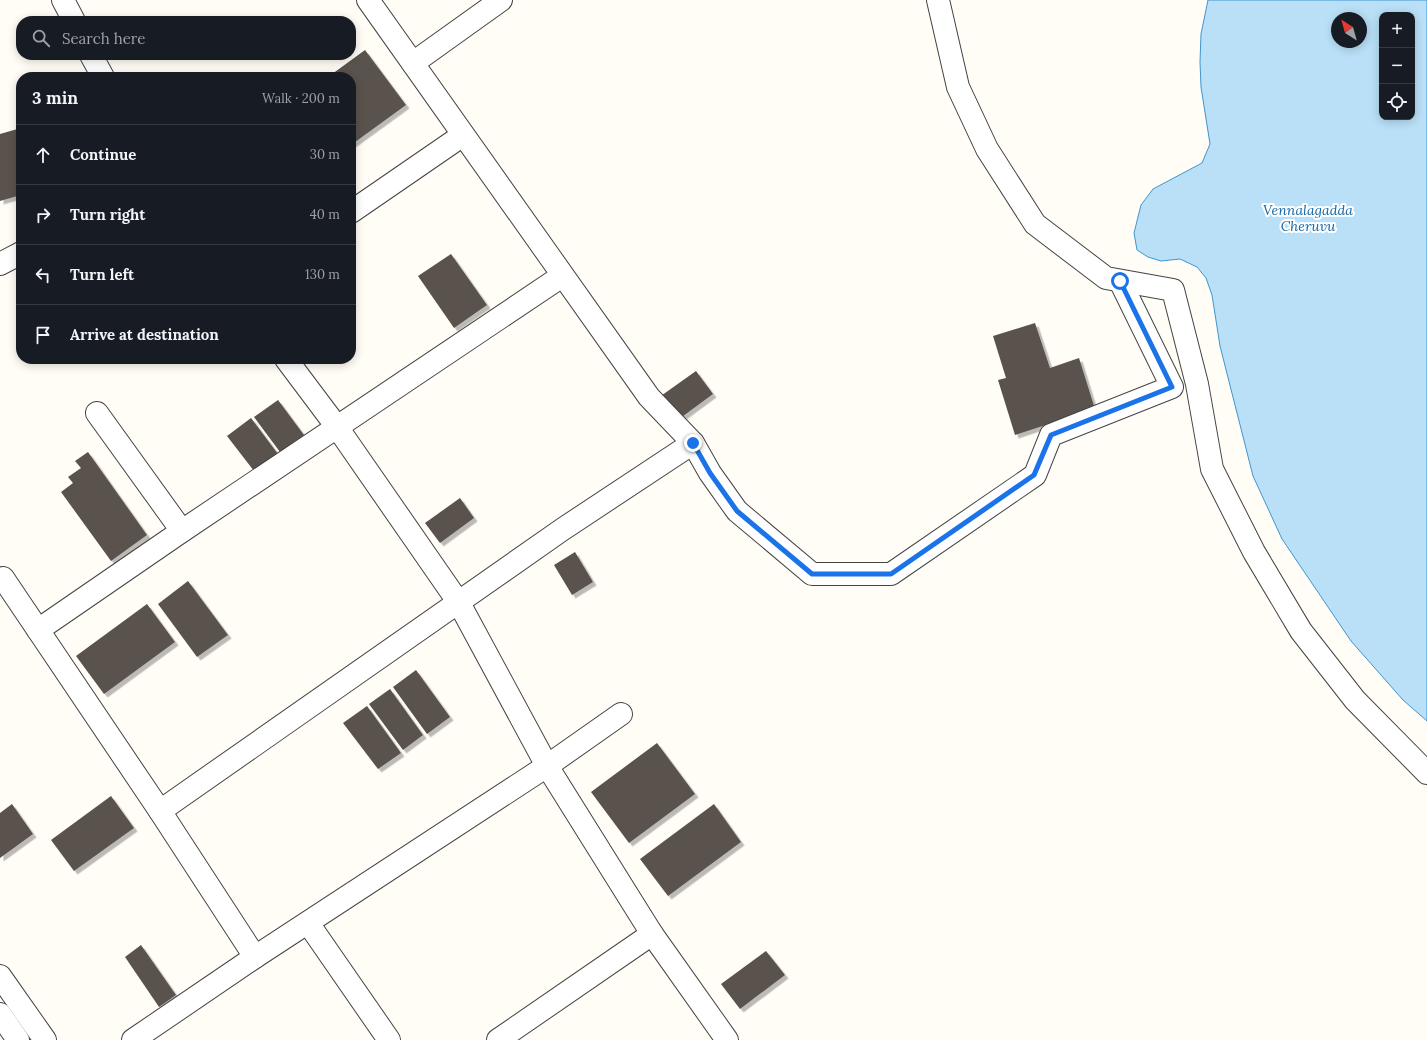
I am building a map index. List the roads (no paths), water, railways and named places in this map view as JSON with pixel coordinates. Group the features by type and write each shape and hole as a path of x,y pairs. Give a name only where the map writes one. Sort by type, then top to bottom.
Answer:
{"street":[{"path":"64,0 72,16"},
{"path":"368,0 649,397 693,443 710,473 737,511 812,574 891,574 1034,475 1051,435 1172,387 1120,281"},
{"path":"413,63 501,0"},
{"path":"938,0 958,88 987,149 1035,224 1106,278 1173,290 1197,384 1212,469 1254,552 1301,631 1350,694 1427,773"},
{"path":"94,60 100,72"},
{"path":"356,209 463,135"},
{"path":"0,264 16,256"},
{"path":"38,630 182,531 562,276"},
{"path":"290,364 337,427 458,603 547,766 652,934 727,1040"},
{"path":"97,413 182,531"},
{"path":"160,811 563,529 693,443"},
{"path":"2,578 160,811 255,957"},
{"path":"133,1040 255,957 547,766 621,714"},
{"path":"308,922 389,1040"},
{"path":"508,1037 652,934"},
{"path":"0,976 45,1040"},
{"path":"0,1014 18,1040"}],"water":[{"name":"Vennalagadda Cheruvu","path":"1208,0 1427,0 1427,721 1403,700 1351,641 1282,539 1253,476 1220,346 1212,295 1206,278 1197,267 1180,259 1161,261 1148,257 1137,250 1134,233 1141,205 1153,189 1202,163 1210,144 1201,87 1201,34"}]}
